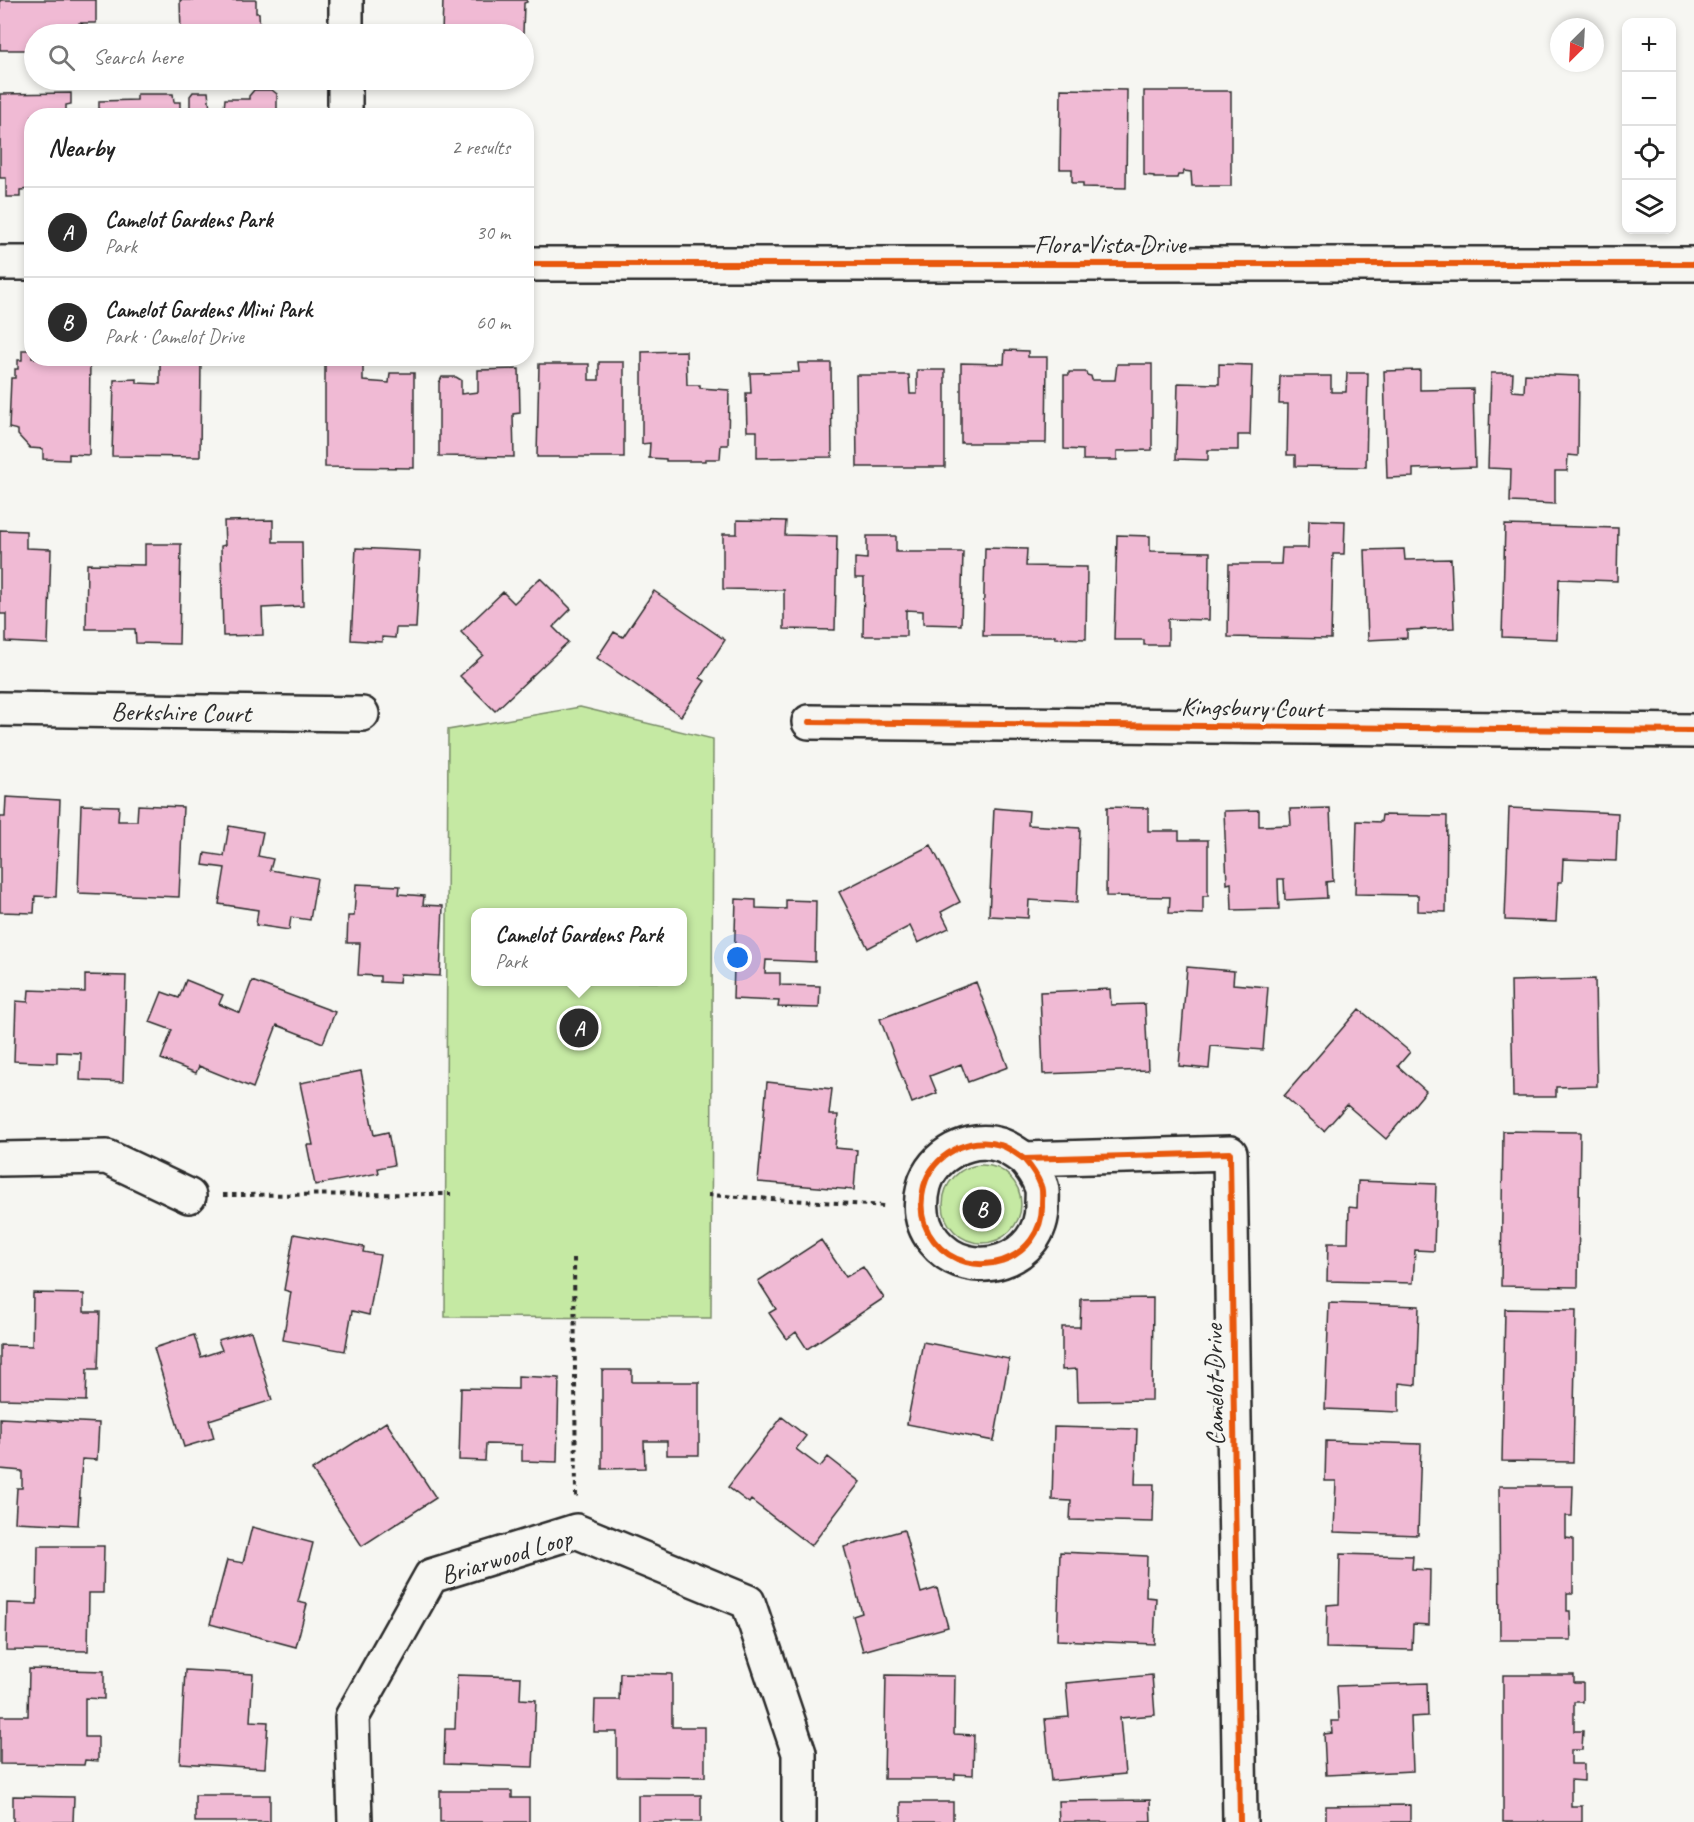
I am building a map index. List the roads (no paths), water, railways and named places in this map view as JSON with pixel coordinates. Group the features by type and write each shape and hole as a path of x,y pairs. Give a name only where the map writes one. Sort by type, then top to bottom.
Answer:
{"street":[{"path":"346,0 346,24"},
{"path":"345,90 345,108"},
{"path":"0,263 24,263"},
{"name":"Flora Vista Drive","path":"534,264 1694,264"},
{"name":"Berkshire Court","path":"0,709 362,714"},
{"name":"Kingsbury Court","path":"809,722 1694,730"},
{"path":"979,1142 1000,1145 1024,1159 1037,1176 1042,1188 1042,1216 1035,1236 1021,1252 995,1264 974,1265 959,1261 941,1249 927,1232 921,1211 926,1179 938,1160 956,1148 979,1142"},
{"name":"Camelot Drive","path":"1024,1159 1230,1153 1240,1822"},
{"path":"0,1159 107,1157 189,1196"},
{"name":"Briarwood Loop","path":"354,1822 352,1717 431,1576 576,1530 748,1602 799,1753 800,1822"}],"place":[{"name":"Camelot Gardens Park","path":"579,1028"},
{"name":"Camelot Gardens Mini Park","path":"982,1209"}]}
